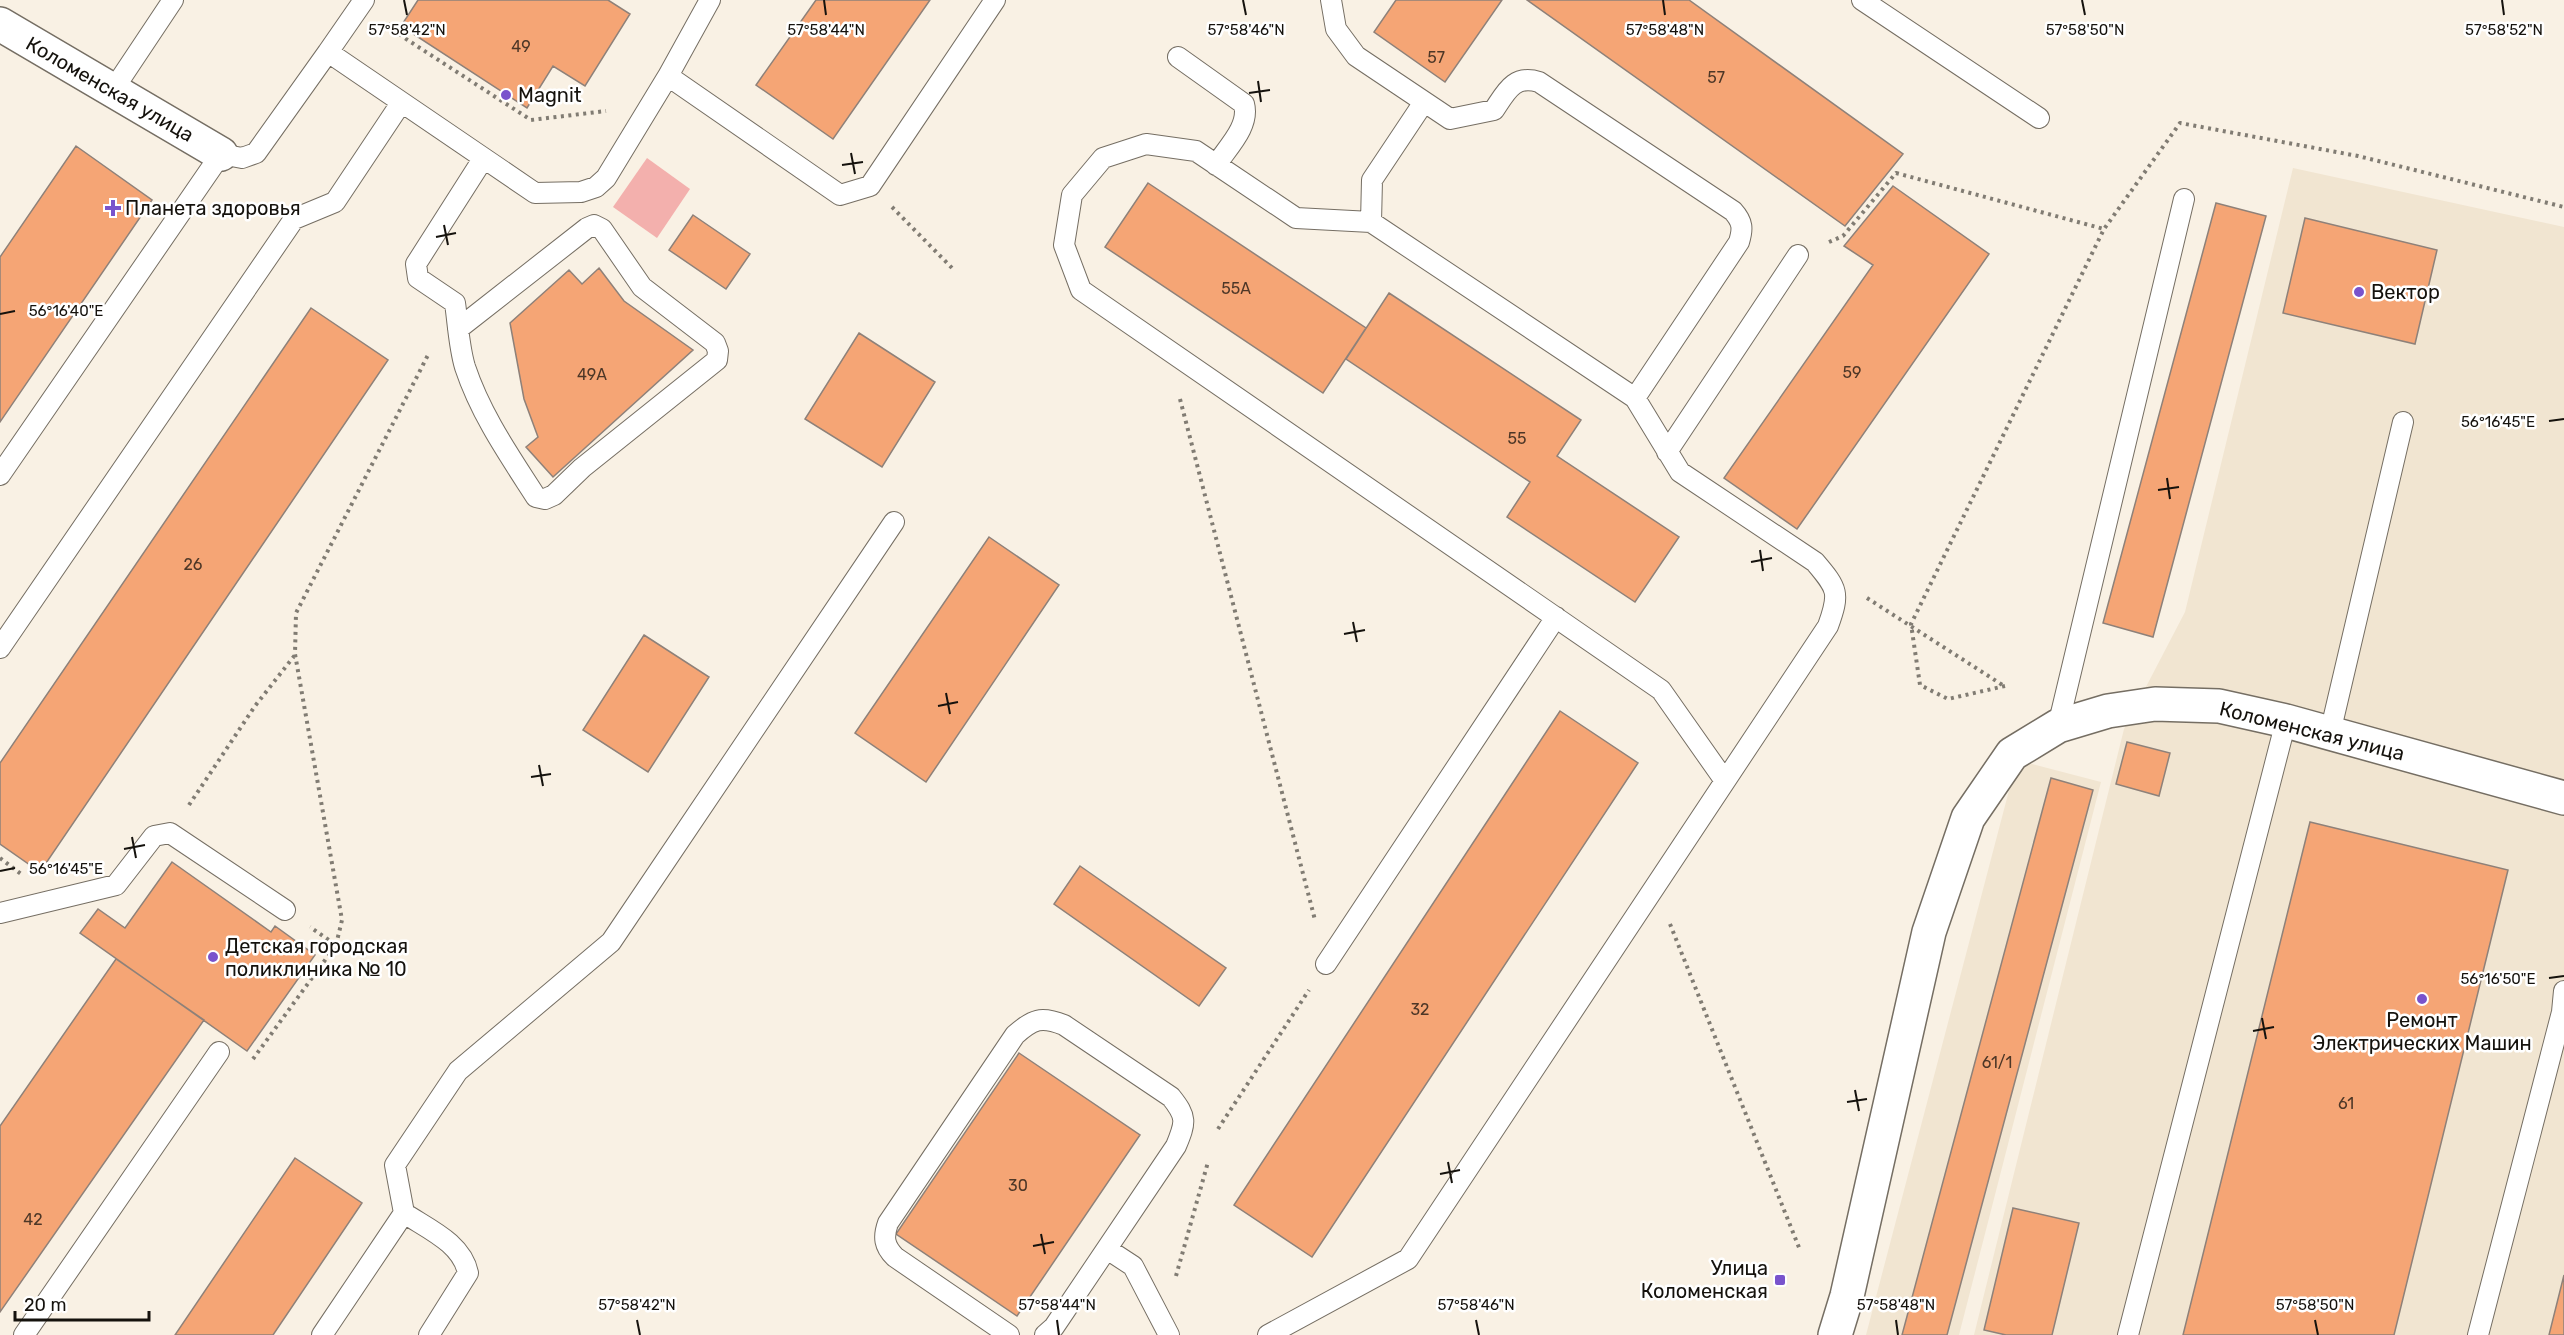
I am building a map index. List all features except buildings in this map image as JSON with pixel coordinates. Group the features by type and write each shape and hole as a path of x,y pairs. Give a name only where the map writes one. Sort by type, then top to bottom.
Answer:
{"main road":[{"name":"Коломенская улица","path":"0,24 221,154"},
{"name":"Коломенская улица","path":"1835,1335 1847,1296 1929,932 1968,818 2012,754 2058,726 2108,711 2155,704 2219,706 2286,721 2564,798"}],"lane":[{"path":"113,90 172,0"},
{"path":"328,52 535,193 581,192 596,187 606,178 652,106 710,0"},
{"path":"668,76 840,195 870,186 995,0"},
{"path":"1331,0 1336,29 1356,56 1450,119 1494,110 1509,87 1518,81 1529,79 1539,82 1733,211 1741,219 1743,230 1739,242 1635,398"},
{"path":"1862,0 2039,118"},
{"path":"0,475 221,154 242,158 256,153 364,1"},
{"path":"1178,57 1244,104 1246,112 1244,124 1216,165"},
{"path":"1371,222 1372,180 1424,102"},
{"path":"0,648 294,219 335,202 401,103"},
{"path":"1268,1335 1408,1259 1828,626 1837,601 1832,582 1815,562 1680,472 1635,398 1371,222 1296,218 1196,151 1146,144 1102,158 1072,195 1064,245 1081,290 1661,690 1725,781"},
{"path":"458,329 587,228 594,225 602,228 642,287 715,343 718,351 717,360 582,468 554,495 545,499 536,497 487,420 465,365 458,329 454,303 418,278 416,264 483,159"},
{"path":"2058,726 2184,200"},
{"path":"1667,452 1798,255"},
{"path":"2330,733 2403,423"},
{"path":"322,1335 404,1213 395,1165 459,1071 611,942 894,522"},
{"path":"1326,964 1556,617"},
{"path":"2127,1335 2286,721"},
{"path":"0,913 116,885 154,836 170,833 285,910"},
{"path":"2478,1335 2562,1012 2564,991"},
{"path":"1009,1335 895,1257 886,1248 884,1235 888,1223 1008,1045 1029,1023 1047,1018 1064,1025 1171,1097 1182,1111 1184,1126 1176,1146 1054,1326 1045,1335"},
{"path":"24,1335 219,1052"},
{"path":"404,1213 457,1248 465,1260 468,1274 429,1335"},
{"path":"1107,1249 1132,1266 1165,1329"}],"path":[{"path":"364,1 403,37 531,120 652,106"},
{"path":"1837,601 1869,598 1911,624 2005,686 1948,699 1920,685 1911,624 2104,229 2180,123 2358,156 2564,207"},
{"path":"1798,255 1843,236 1896,172 2104,229"},
{"path":"870,186 956,270"},
{"path":"219,1052 245,1070 336,945 342,920 295,654 296,613 454,303"},
{"path":"1167,349 1326,964 1218,1127 1215,1138"},
{"path":"170,833 255,706 295,654"},
{"path":"1655,887 1800,1250"},
{"path":"285,910 336,945"},
{"path":"1165,1329 1208,1161"}],"shaded area":[{"path":"647,158 690,189 657,238 613,207"},
{"path":"2293,168 2564,227 2564,1335 1974,1335 2124,729 2185,612"},
{"path":"2017,760 2101,782 1959,1335 1866,1335"}],"place":[{"name":"Magnit","path":"506,95"},
{"name":"Планета здоровья","path":"113,208"},
{"name":"Вектор","path":"2359,292"},
{"name":"Детская городская поликлиника № 10","path":"213,957"},
{"name":"Ремонт Электрических Машин","path":"2422,999"},
{"name":"Улица Коломенская","path":"1780,1280"}]}
